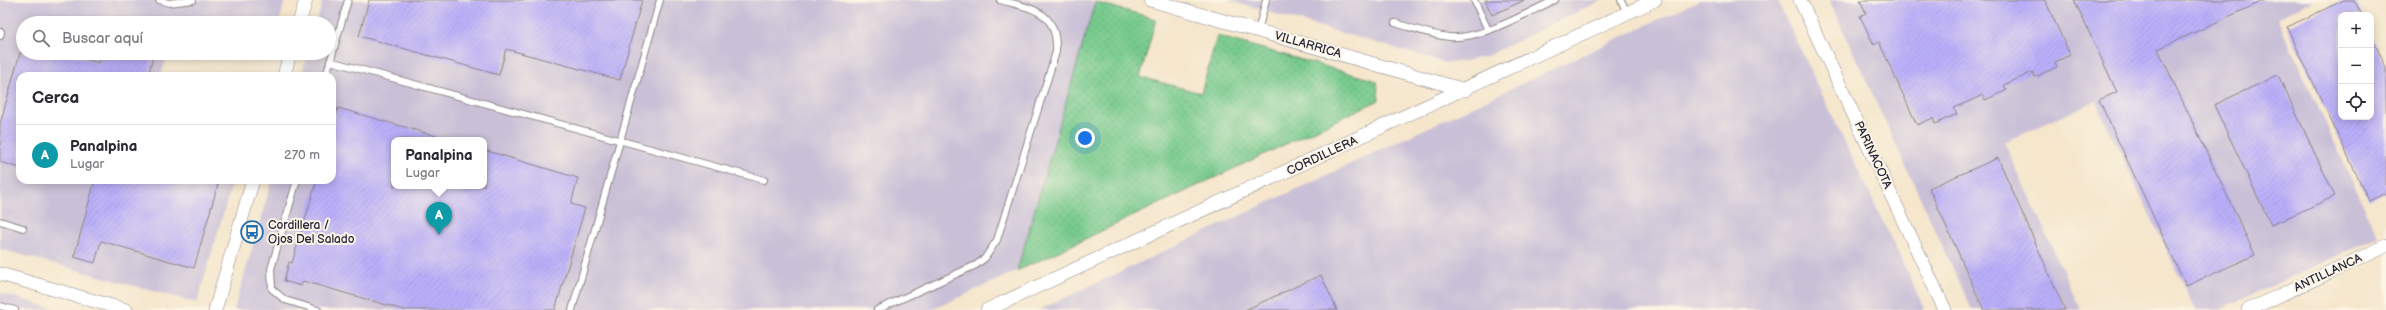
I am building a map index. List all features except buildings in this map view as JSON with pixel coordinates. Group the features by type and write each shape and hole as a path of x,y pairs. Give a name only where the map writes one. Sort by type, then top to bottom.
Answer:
{"street":[{"path":"301,16 306,0"},
{"name":"VILLARRICA","path":"1150,0 1465,90"},
{"name":"CORDILLERA","path":"987,310 1465,90 1655,0"},
{"name":"PARINACOTA","path":"1800,0 1945,310"},
{"path":"285,72 288,60"},
{"path":"216,310 252,184"},
{"name":"ANTILLANCA","path":"2248,310 2386,246"},
{"path":"0,274 126,310"}],"lane":[{"path":"159,0 180,3 193,0"},
{"path":"336,41 348,0"},
{"path":"572,310 660,0"},
{"path":"877,310 976,265 989,254 997,240 1056,52 1056,41 1053,27 1039,11 1000,0"},
{"path":"1258,31 1266,0"},
{"path":"1474,0 1488,30"},
{"path":"1395,23 1449,37 1463,37 1488,30 1555,0"},
{"path":"1621,0 1627,13"},
{"path":"327,72 330,61 764,180"},
{"path":"296,184 272,269 272,289 285,300 318,310"},
{"path":"0,221 23,228"},
{"path":"0,306 15,310"}],"shaded area":[{"path":"0,0 285,0 281,16 16,16 16,60 166,60 162,72 16,72 16,184 232,184 197,303 0,249"},
{"path":"323,0 1088,0 1095,2 1017,271 931,310 234,310 271,184 336,184 336,72 302,72 306,60 336,60 336,16 318,16"},
{"path":"1227,0 1602,0 1487,56 1465,61 1446,63"},
{"path":"1700,0 1777,0 1925,310 1039,310"},
{"path":"1829,0 2314,0 2277,18 2378,237 2219,310 2195,310 2096,102 2098,100 2004,142 2081,310 1972,310"},
{"path":"0,293 58,310 0,310"}],"green space":[{"path":"1095,2 1156,19 1140,77 1201,93 1217,36 1377,81 1379,100 1017,271"}],"place":[{"name":"Cordillera / Ojos Del Salado","path":"252,232"},
{"name":"Panalpina","path":"439,235"}]}
